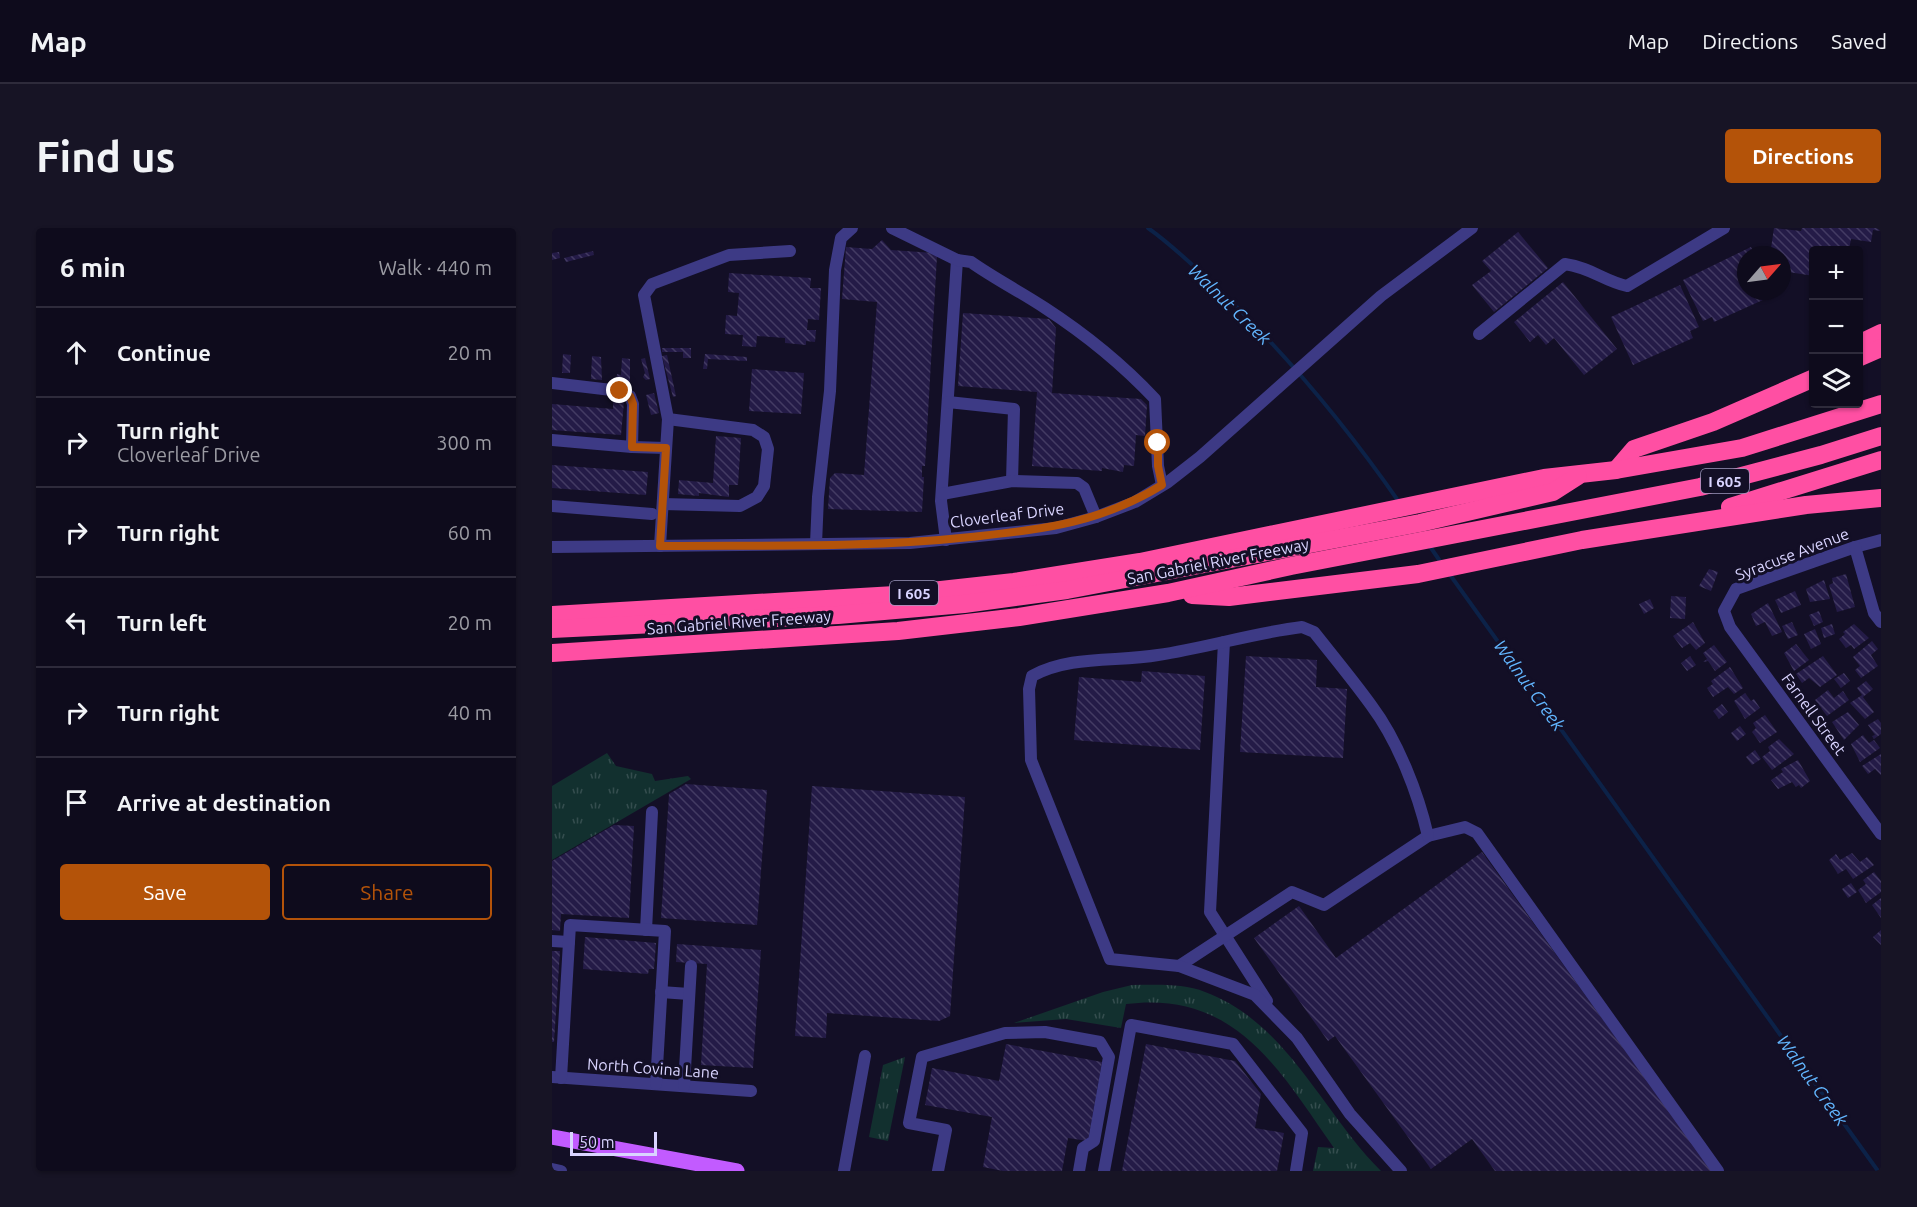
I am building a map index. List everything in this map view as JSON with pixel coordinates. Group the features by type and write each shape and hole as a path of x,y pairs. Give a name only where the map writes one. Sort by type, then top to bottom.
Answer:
{"highway":[{"path":"1863,342 1881,333"},
{"path":"1863,356 1881,348"},
{"path":"1713,422 1736,404 1809,368"},
{"path":"1616,470 1634,449 1713,422 1809,380"},
{"name":"San Gabriel River Freeway","path":"552,615 895,595 1014,582 1276,541 1549,485 1579,475 1742,448 1881,405"},
{"name":"San Gabriel River Freeway","path":"552,655 898,631 1019,617 1168,593 1289,567 1567,515 1712,484 1821,455 1881,436"},
{"path":"1653,529 1806,485 1881,460"},
{"path":"1168,593 1229,597 1304,586 1418,574 1582,540 1806,505 1881,498"},
{"path":"552,630 838,615 964,604 1166,573 1276,541"},
{"path":"552,638 902,618 1090,594 1272,559 1289,567"}],"main road":[{"path":"552,1137 733,1171"}],"street":[{"path":"816,544 818,497 830,391 835,270 841,238 852,228"},
{"path":"892,228 957,260 971,262 1048,310 1091,341 1155,399 1158,466 1162,485"},
{"name":"Cloverleaf Drive","path":"552,547 910,543 1056,528 1096,517 1135,502 1200,457 1381,296 1472,228"},
{"path":"1479,334 1565,264 1588,268 1612,282 1627,286 1724,228"},
{"path":"660,546 668,419 644,295 651,284 729,255 790,250"},
{"path":"946,540 942,494 957,260"},
{"path":"552,383 620,391 630,396 633,404 632,447"},
{"path":"948,402 1014,409 1012,481"},
{"path":"663,504 740,506 757,497 764,486 768,449 764,437 753,430 668,419"},
{"path":"552,440 666,448"},
{"path":"942,494 1012,481 1077,483 1084,488 1096,517"},
{"path":"552,506 652,514"},
{"name":"Syracuse Avenue","path":"1724,611 1736,589 1881,540"},
{"path":"1855,547 1874,614 1881,622"},
{"name":"Farnell Street","path":"1724,611 1731,627 1881,834"},
{"path":"1401,1171 1350,1113 1297,1038 1255,995 1179,966 1110,959 1048,810 1030,760 1029,688 1032,676 1043,670 1096,659 1137,659 1302,627 1314,632 1373,707 1405,768 1421,808 1428,836"},
{"path":"1224,642 1210,912 1272,1010"},
{"path":"646,930 652,812"},
{"path":"1179,966 1292,892 1324,905 1428,836 1466,827 1477,833 1718,1171"},
{"path":"556,1078 570,925 665,931 656,1084"},
{"path":"552,941 569,942"},
{"path":"684,1086 691,966"},
{"path":"661,992 689,994"},
{"path":"1104,1171 1131,1025 1233,1044 1302,1133 1296,1171"},
{"path":"938,1171 946,1130 909,1123 922,1057 1005,1033 1045,1032 1100,1042 1109,1057 1094,1141 1083,1148 1078,1171"},
{"path":"844,1171 865,1056"},
{"name":"North Covina Lane","path":"556,1078 751,1091"},
{"path":"552,1169 561,1171"}],"green space":[{"path":"607,753 616,766 652,774 655,781 688,776 691,779 552,860 552,786"},
{"path":"1132,985 1188,987 1205,992 1234,1006 1259,1025 1281,1047 1360,1148 1381,1171 1313,1171 1318,1147 1334,1148 1294,1091 1251,1042 1226,1023 1197,1010 1164,1003 1126,1004 1121,1028 1066,1019 1014,1023 1103,992"},
{"path":"905,1057 888,1141 869,1137 883,1065"}],"building":[{"path":"1774,228 1801,231 1802,228 1881,228 1881,231 1873,230 1871,242 1851,239 1850,246 1809,246 1809,275 1791,272 1791,246 1771,246"},
{"path":"1518,232 1548,268 1494,312 1472,285 1491,271 1482,261"},
{"path":"882,240 891,250 934,253 937,256 925,466 922,466 922,477 924,477 922,512 828,509 830,478 835,473 864,475 877,302 842,299 846,247 872,249"},
{"path":"593,251 594,255 566,262 564,258"},
{"path":"559,252 560,258 552,260 552,253"},
{"path":"1737,254 1737,300 1763,300 1714,322 1712,317 1703,321 1683,280"},
{"path":"729,273 811,278 810,288 821,288 819,320 808,319 807,330 816,330 815,342 806,341 806,345 785,343 785,338 757,336 756,347 742,346 743,335 725,334 726,315 737,316 739,293 728,292"},
{"path":"1563,282 1617,349 1584,375 1554,338 1546,345 1538,335 1530,342 1514,322"},
{"path":"1680,285 1699,327 1690,331 1693,338 1633,365 1611,317"},
{"path":"963,313 1049,319 1056,328 1052,393 1141,399 1147,405 1145,436 1136,435 1134,466 1124,465 1123,472 1102,468 1102,471 1032,466 1037,392 958,386"},
{"path":"662,348 691,348 691,358 683,358 683,352 662,352"},
{"path":"563,354 571,355 570,373 562,373"},
{"path":"705,354 747,357 747,361 708,359 707,369 703,369"},
{"path":"667,355 676,396 673,397 662,356"},
{"path":"592,356 601,357 602,380 591,379"},
{"path":"622,358 630,359 630,386 616,385 617,374 621,375"},
{"path":"645,358 650,379 646,380 643,377 645,373 641,359"},
{"path":"752,369 804,373 801,414 749,411"},
{"path":"654,393 659,413 651,415 646,395"},
{"path":"613,402 624,402 621,435 552,430 552,404 613,409"},
{"path":"716,436 741,438 738,485 729,485 729,497 699,493 699,496 678,494 679,480 713,483"},
{"path":"552,465 648,472 646,495 552,488"},
{"path":"1709,569 1718,572 1711,591 1699,586"},
{"path":"1846,574 1855,607 1837,612 1829,585 1833,583 1832,578"},
{"path":"1824,580 1830,599 1810,602 1806,589"},
{"path":"1795,591 1801,605 1781,613 1775,600"},
{"path":"1671,596 1686,597 1685,619 1670,618"},
{"path":"1650,599 1654,608 1644,614 1639,604"},
{"path":"1768,603 1782,632 1772,636 1765,622 1756,626 1751,614"},
{"path":"1819,611 1823,622 1814,626 1809,615"},
{"path":"1693,622 1705,643 1696,650 1690,643 1682,648 1673,636"},
{"path":"1792,622 1798,635 1788,639 1782,626"},
{"path":"1832,624 1835,634 1824,638 1821,628"},
{"path":"1854,624 1869,638 1854,649 1851,645 1846,648 1839,639 1845,634 1843,632"},
{"path":"1815,629 1821,644 1811,649 1804,634"},
{"path":"1872,641 1878,649 1871,655 1878,666 1861,678 1855,670 1860,666 1853,657"},
{"path":"1796,644 1809,660 1794,671 1784,653"},
{"path":"1714,645 1727,662 1715,671 1708,661 1703,662 1707,659 1703,653"},
{"path":"1246,656 1317,660 1316,687 1347,689 1343,758 1240,752"},
{"path":"1690,656 1696,665 1687,671 1681,663"},
{"path":"1823,656 1837,675 1820,687 1809,678 1802,683 1796,674"},
{"path":"1730,667 1743,688 1734,694 1728,687 1713,697 1707,688 1713,684 1711,681"},
{"path":"1142,671 1205,676 1200,750 1074,740 1079,677 1141,682"},
{"path":"1844,673 1850,681 1841,688 1834,679"},
{"path":"1866,681 1873,689 1863,697 1874,712 1865,719 1850,703 1862,695 1857,688"},
{"path":"1828,690 1834,698 1843,691 1849,700 1827,716 1815,700"},
{"path":"1745,693 1751,701 1754,699 1760,708 1745,719 1734,701"},
{"path":"1722,704 1728,712 1719,719 1713,711"},
{"path":"1848,712 1859,725 1844,740 1832,722"},
{"path":"1765,715 1777,732 1760,743 1752,732 1756,728 1753,723"},
{"path":"1878,719 1881,723 1881,734 1874,739 1872,736 1875,735 1868,725"},
{"path":"1740,726 1746,734 1737,741 1731,733"},
{"path":"1863,735 1869,743 1874,740 1880,748 1860,762 1851,744"},
{"path":"1779,739 1794,754 1772,770 1762,757 1770,751 1768,747"},
{"path":"1755,750 1761,759 1752,765 1746,757"},
{"path":"1881,754 1881,775 1875,769 1868,774 1862,766"},
{"path":"1798,760 1810,781 1801,788 1799,785 1796,787 1792,782 1778,789 1771,780 1783,772 1781,769"},
{"path":"686,784 767,790 757,925 661,918 669,794"},
{"path":"812,786 965,797 950,1016 939,1021 827,1013 826,1038 795,1036"},
{"path":"614,825 634,826 629,918 561,914 560,931 552,930 552,861"},
{"path":"1482,852 1712,1171 1495,1171 1472,1139 1431,1169 1335,1036 1328,1041 1254,938 1299,906 1336,958"},
{"path":"1852,853 1860,862 1867,857 1874,865 1853,879 1846,869 1838,874 1829,860 1836,854 1840,860"},
{"path":"1874,872 1881,881 1881,892 1866,903 1858,890 1866,884 1863,880"},
{"path":"1851,883 1857,892 1848,898 1842,889"},
{"path":"1881,898 1881,918 1872,905"},
{"path":"1881,930 1881,945 1873,937"},
{"path":"585,937 656,943 654,969 649,969 648,974 583,969"},
{"path":"677,944 761,950 753,1068 701,1065 707,964 676,962"},
{"path":"552,951 560,951 554,1042 552,1042"},
{"path":"1006,1044 1102,1062 1088,1141 1068,1138 1062,1171 1003,1171 983,1167 992,1117 925,1105 932,1068 999,1081"},
{"path":"1146,1044 1235,1061 1261,1094 1255,1128 1284,1133 1277,1171 1122,1171"}],"waterway":[{"name":"Walnut Creek","path":"1148,228 1173,247 1211,282 1287,360 1334,415 1399,502"},
{"name":"Walnut Creek","path":"1429,545 1442,564"},
{"name":"Walnut Creek","path":"1448,572 1878,1171"}],"route":[{"path":"620,391 630,396 633,404 632,447 666,448 660,546 910,543 1056,528 1096,517 1135,502 1162,485 1158,466 1158,443"}]}
